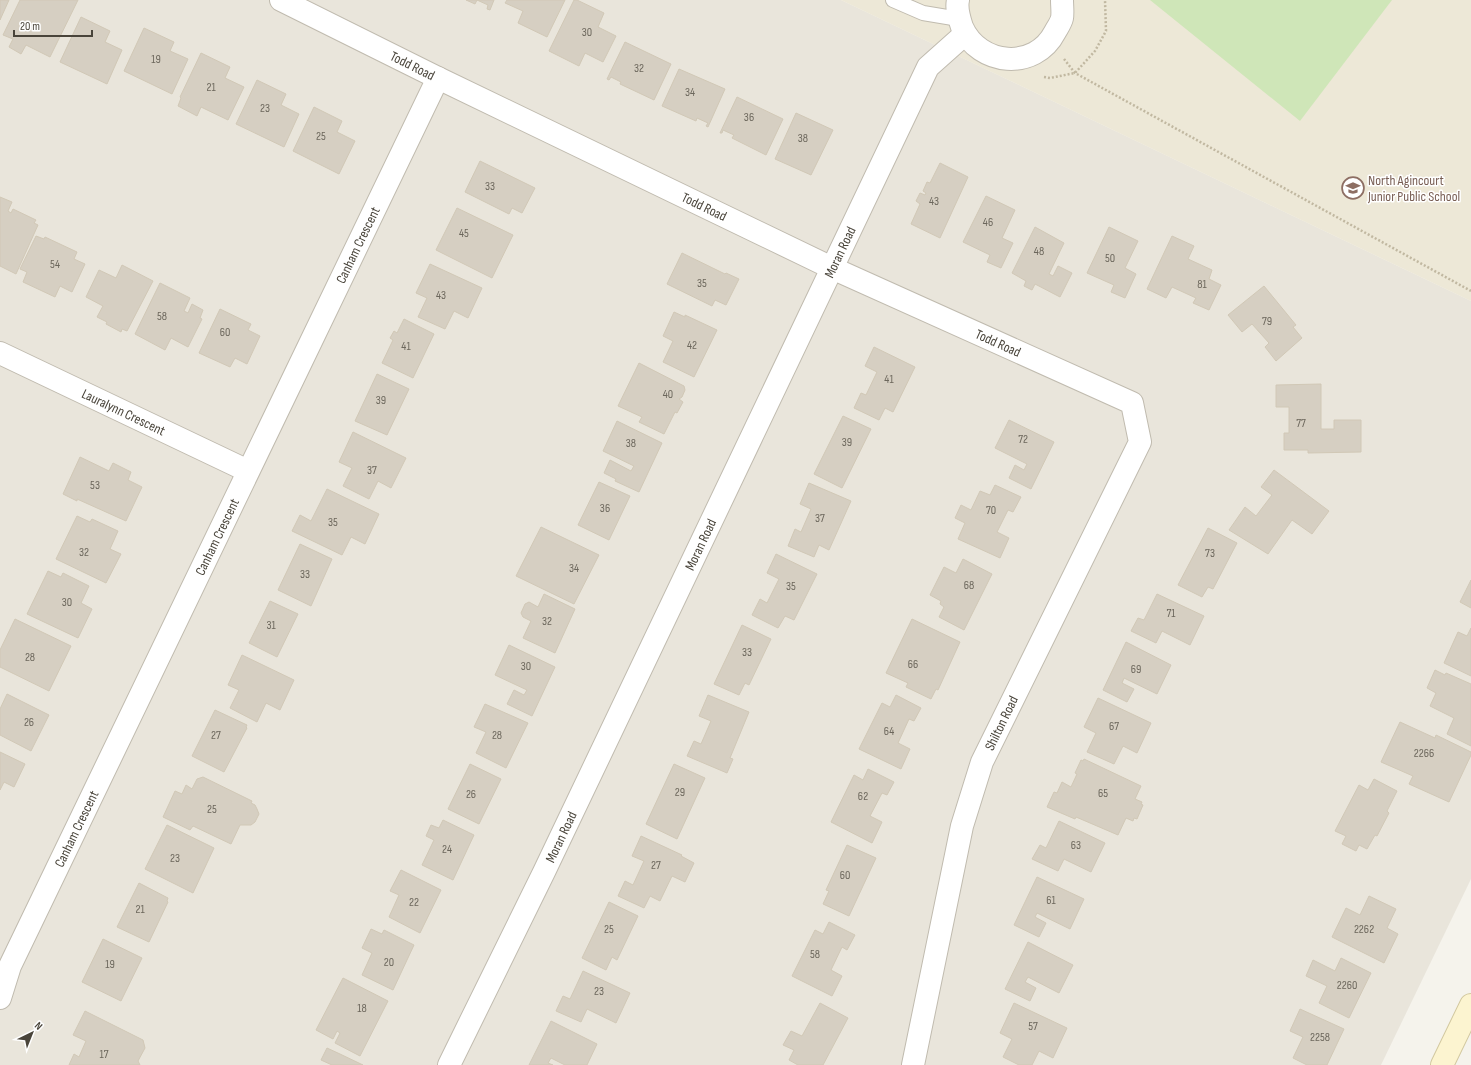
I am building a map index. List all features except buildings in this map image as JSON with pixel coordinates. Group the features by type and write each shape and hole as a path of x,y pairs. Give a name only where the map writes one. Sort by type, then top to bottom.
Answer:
{"main road":[{"path":"1442,1065 1471,1004"}],"street":[{"name":"Todd Road","path":"281,0 438,78 832,268 1132,403"},
{"path":"961,18 976,47 990,55 1006,59 1022,58 1038,52 1050,42 1062,19 1062,0"},
{"name":"Moran Road","path":"449,1065 548,865 928,67 961,18"},
{"name":"Canham Crescent","path":"0,998 10,966 438,78"},
{"name":"Lauralynn Crescent","path":"0,353 248,471"},
{"name":"Shilton Road","path":"913,1065 962,826 982,762 1140,442 1132,403"}],"lane":[{"path":"893,0 923,13 961,18"}],"path":[{"path":"1050,42 1075,73 1471,291"}],"shaded area":[{"path":"0,0 841,0 1471,301 1471,879 1381,1065 0,1065"},
{"name":"North Agincourt Junior Public School","path":"841,0 1471,0 1471,301 998,75"}],"green space":[{"path":"1150,0 1392,0 1300,121"}],"place":[{"name":"North Agincourt Junior Public School","path":"1353,188"}]}
